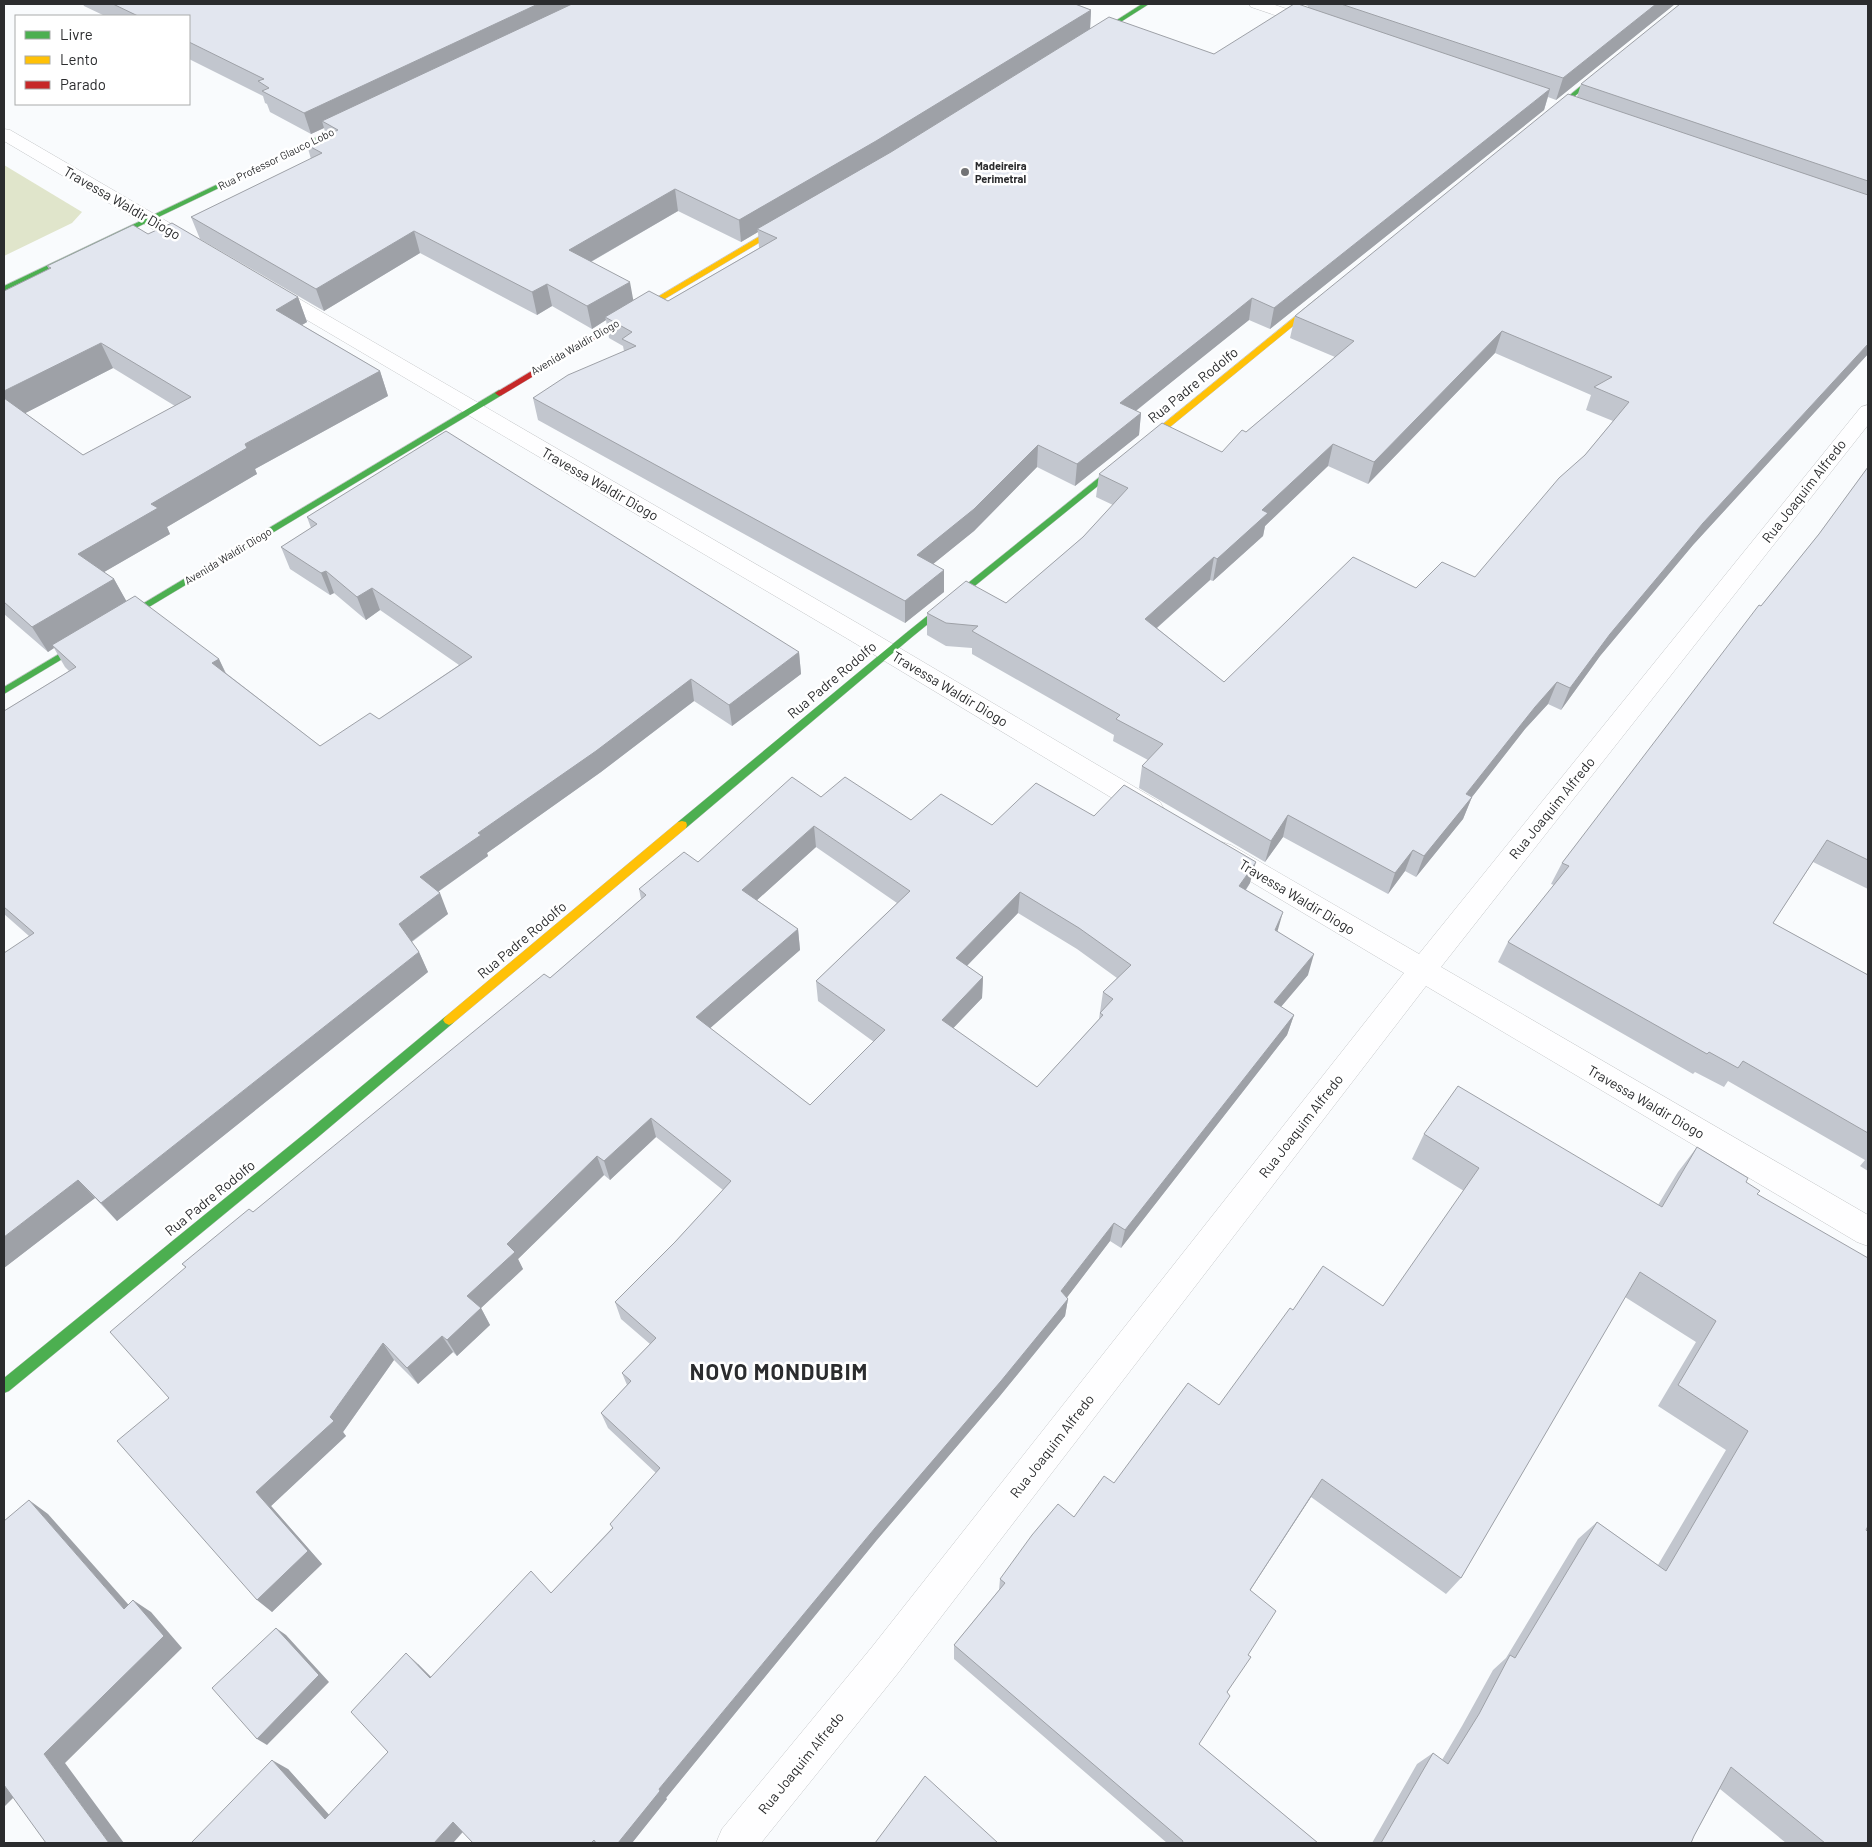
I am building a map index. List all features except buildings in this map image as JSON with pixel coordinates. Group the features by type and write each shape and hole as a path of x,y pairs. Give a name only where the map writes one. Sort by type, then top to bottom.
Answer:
{"street":[{"path":"1079,46 1146,4"},
{"path":"1258,4 1332,30"},
{"path":"1533,127 1619,58"},
{"path":"1539,102 1579,115"},
{"name":"Rua Professor Glauco Lobo","path":"4,289 371,113"},
{"name":"Travessa Waldir Diogo","path":"4,134 218,259"},
{"name":"Avenida Waldir Diogo","path":"4,691 471,409 798,218"},
{"name":"Travessa Waldir Diogo","path":"251,279 1169,820"},
{"name":"Rua Padre Rodolfo","path":"4,1386 313,1134 888,653 1332,291"},
{"name":"Rua Joaquim Alfredo","path":"736,1843 885,1660 1422,971 1868,411"},
{"name":"Travessa Waldir Diogo","path":"1203,840 1422,971 1868,1232"}],"green space":[{"path":"4,165 82,212 72,223 4,256"}],"traffic: fast":[{"path":"1087,41 1146,4"},
{"path":"1544,119 1607,67"},
{"path":"4,289 359,119"},
{"path":"4,691 499,393"},
{"path":"682,825 909,635 1117,466"},
{"path":"4,1386 313,1134 449,1020"}],"traffic: slow":[{"path":"601,333 790,222"},
{"path":"1117,466 1322,299"},
{"path":"449,1020 682,825"}],"traffic: jam":[{"path":"499,393 601,333"}],"place":[{"name":"Madeireira Perimetral","path":"965,172"}],"district":[{"name":"NOVO MONDUBIM","path":"779,1372"}]}
